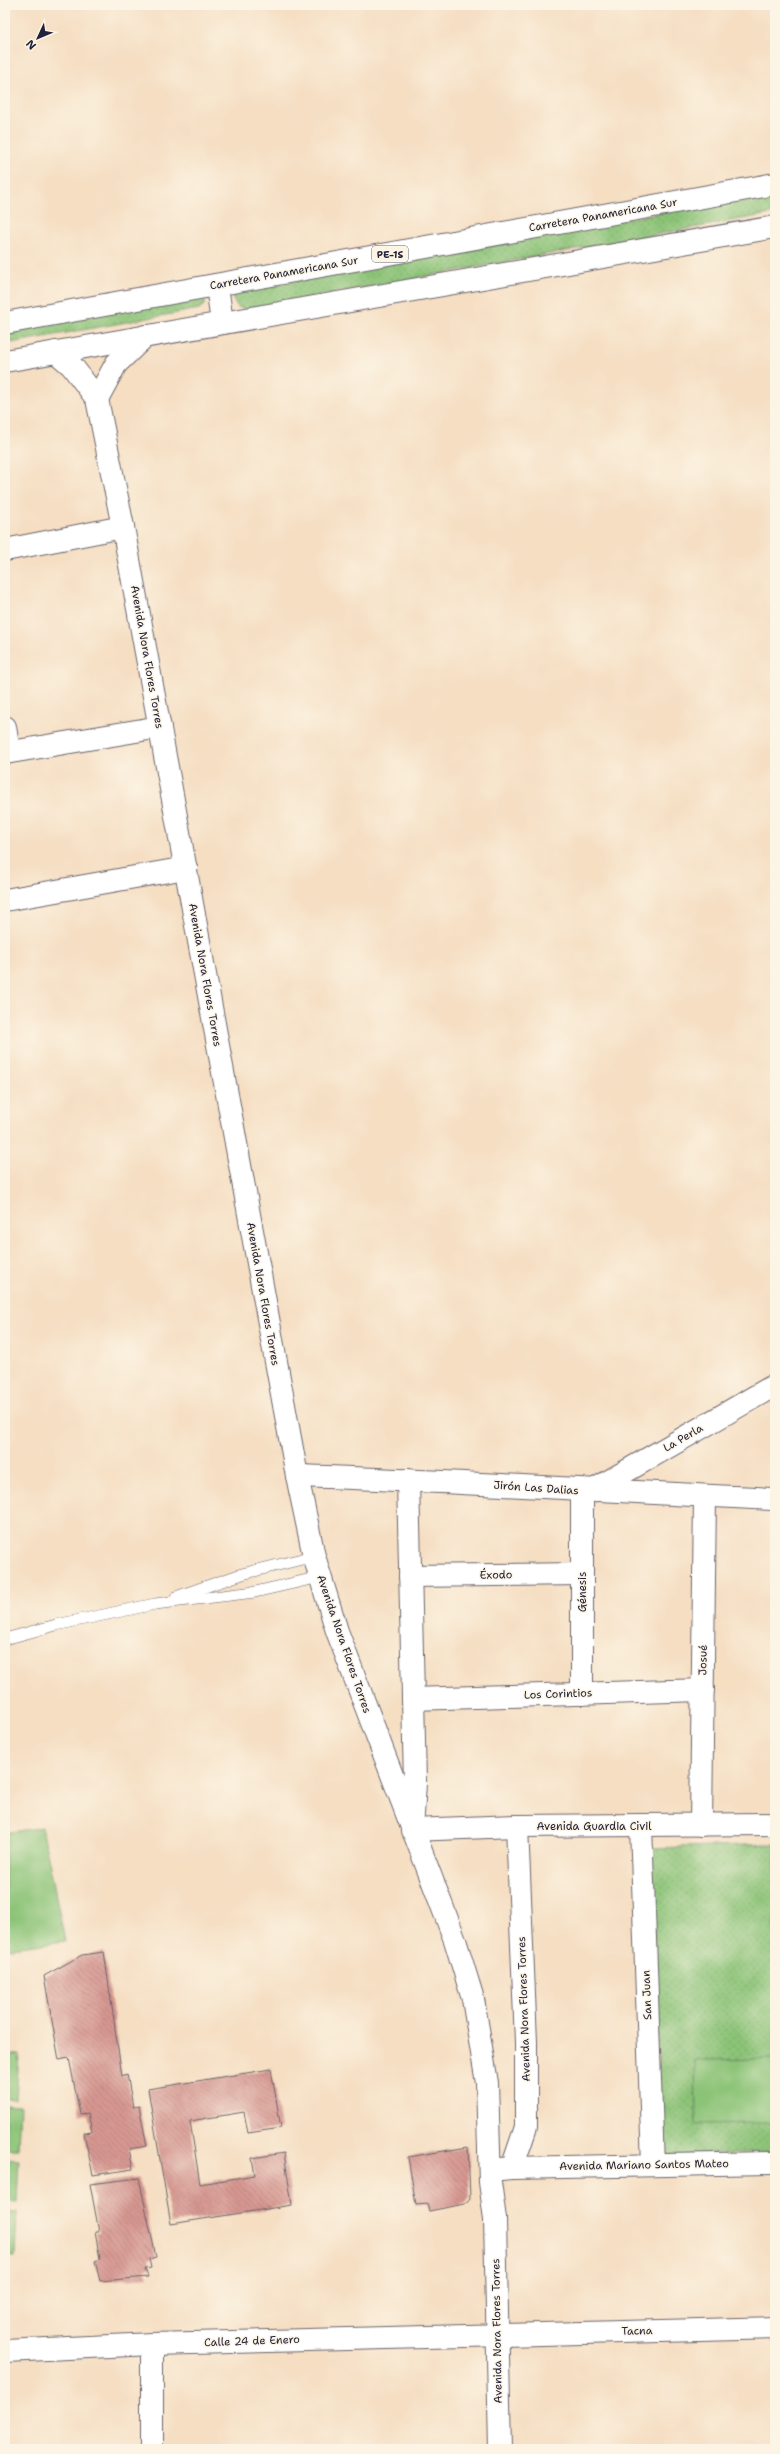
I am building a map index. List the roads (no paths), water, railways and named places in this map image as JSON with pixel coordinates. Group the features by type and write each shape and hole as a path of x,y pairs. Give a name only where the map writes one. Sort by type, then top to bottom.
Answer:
{"main road":[{"name":"Carretera Panamericana Sur","path":"5,323 775,184"},
{"path":"5,361 775,227"},
{"path":"217,285 222,323"},
{"path":"98,399 116,364 145,336"},
{"name":"Avenida Nora Flores Torres","path":"56,352 72,366 98,399 160,727 297,1476 314,1556 337,1631 455,1940 473,1999 487,2083 490,2170 495,2219 499,2448"},
{"path":"5,550 123,527"},
{"path":"5,727 7,753 160,727"},
{"path":"5,900 186,868"},
{"name":"La Perla","path":"587,1491 775,1385"},
{"name":"Jirón Las Dalias","path":"297,1476 408,1480 587,1491 775,1499"},
{"path":"408,1480 415,1783 412,1830"},
{"name":"Génesis","path":"582,1694 582,1574 587,1491"},
{"name":"Josué","path":"701,1825 705,1496"},
{"name":"Éxodo","path":"410,1576 582,1574"},
{"name":"Los Corintios","path":"413,1699 703,1690"},
{"name":"Avenida Guardia Civil","path":"412,1830 518,1826 775,1824"},
{"name":"Avenida Nora Flores Torres","path":"512,2168 526,2127 526,2042 518,1826"},
{"name":"San Juan","path":"641,1826 653,2165"},
{"name":"Avenida Mariano Santos Mateo","path":"512,2168 775,2163"},
{"path":"490,2170 512,2168"},
{"name":"Tacna","path":"498,2335 775,2328"},
{"name":"Calle 24 de Enero","path":"5,2351 152,2344 498,2335"},
{"path":"152,2344 152,2449"}],"lane":[{"path":"155,1604 242,1574 314,1556"},
{"path":"5,1639 56,1625 155,1604 255,1592 320,1577"}]}
